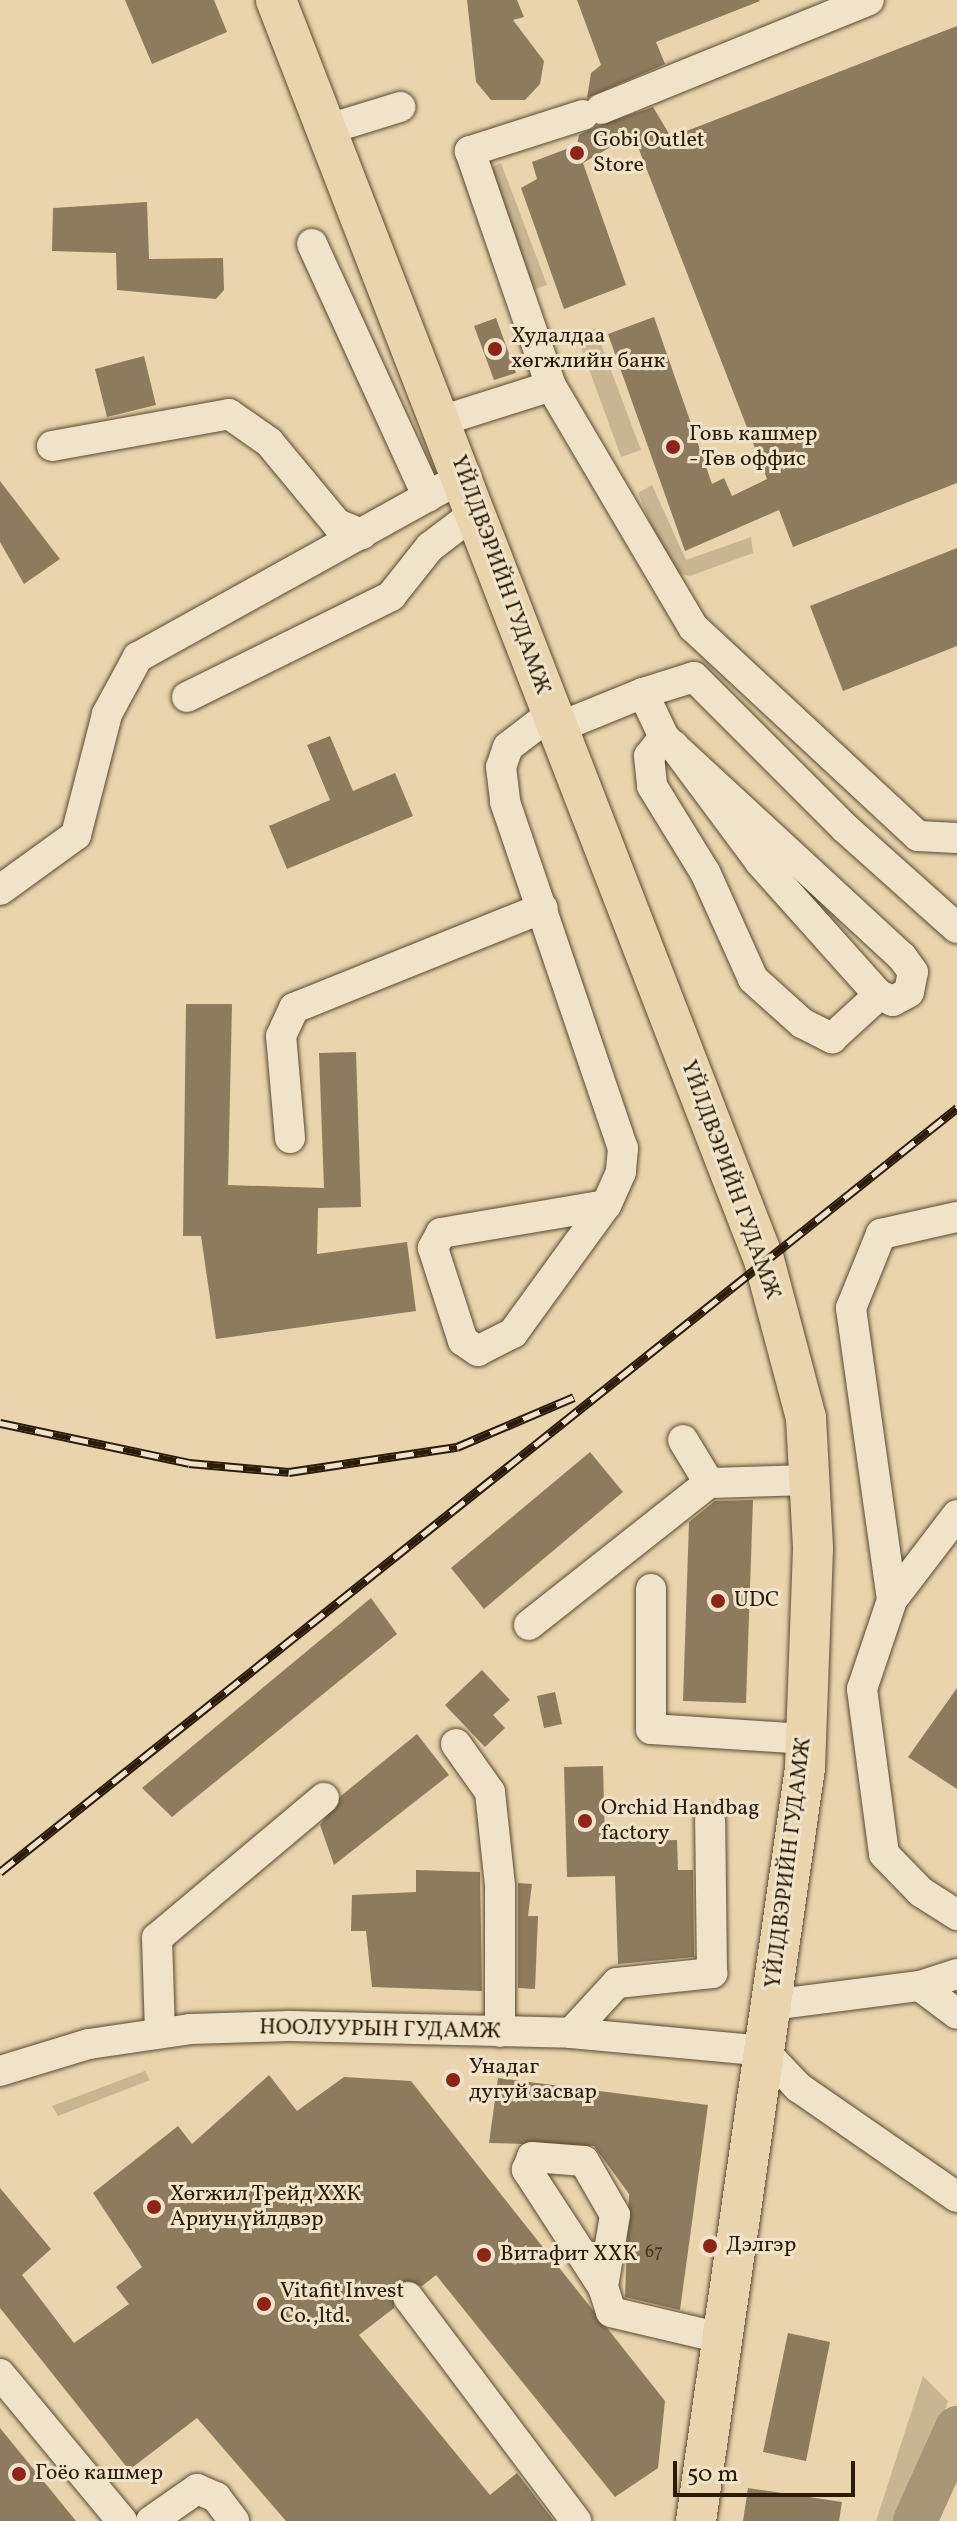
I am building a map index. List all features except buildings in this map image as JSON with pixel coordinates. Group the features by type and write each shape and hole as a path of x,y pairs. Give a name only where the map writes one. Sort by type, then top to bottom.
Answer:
{"main road":[{"name":"YЙЛДВЭРИЙН ГУДАМЖ","path":"276,0 322,131 444,420 554,721 764,1260 806,1418 809,1480 805,1739 771,2005 696,2521"}],"street":[{"path":"869,0 592,112 470,151 551,386 693,627 918,836 957,838"},
{"path":"322,131 400,107"},
{"path":"312,244 428,497"},
{"path":"444,420 551,386"},
{"path":"52,446 229,414 269,442 337,524 362,534"},
{"path":"0,890 76,835 107,714 138,657 428,497 469,495"},
{"path":"187,697 391,596 469,495"},
{"path":"606,1205 441,1233 433,1248 463,1341 478,1351 513,1333 606,1205 623,1148 505,802 501,767 508,747 554,721 694,677 957,928"},
{"path":"643,693 669,741 760,862 855,969 879,995 893,1001 909,992 913,972 669,741"},
{"path":"669,741 649,756 652,786 705,872 753,979 802,1023 832,1038 879,995"},
{"path":"290,1138 281,1036 294,1008 543,908"},
{"path":"855,969 884,942"},
{"path":"892,1600 851,1308 881,1234 957,1217"},
{"path":"683,1440 709,1483"},
{"path":"529,1625 709,1483 809,1480"},
{"path":"957,1515 892,1600 862,1689 871,1795 884,1854 921,1892 957,1915"},
{"path":"651,1589 651,1729 805,1739"},
{"path":"456,1744 490,1792 500,1886 500,2032"},
{"path":"160,2033 157,1938 324,1798"},
{"path":"571,2033 617,1983 712,1973 710,1820"},
{"path":"771,2005 920,1986 957,1974"},
{"path":"920,1986 957,2014"},
{"name":"НООЛУУРЫН ГУДАМЖ","path":"0,2071 89,2044 160,2033 290,2026 571,2033 764,2051"},
{"path":"764,2051 798,2087 957,2197"},
{"path":"603,2287 619,2317 721,2338"},
{"path":"408,2297 576,2521"},
{"path":"0,2374 122,2521"},
{"path":"151,2521 197,2489 216,2497 234,2521"}],"shaded area":[{"path":"501,163 547,285 527,292 483,171"},
{"path":"595,328 641,450 621,457 577,336"},
{"path":"652,485 686,560 751,537 753,553 690,576 670,572 638,493"},
{"path":"145,2071 150,2080 58,2116 52,2106"},
{"path":"923,2376 948,2401 903,2521 876,2521"}],"waterway":[{"path":"915,2521 957,2428"}],"railway":[{"path":"0,1872 957,1108"},
{"path":"0,1423 189,1463 289,1472 457,1447 574,1397"}],"place":[{"name":"Gobi Outlet Store","path":"577,153"},
{"name":"Худалдаа хөгжлийн банк","path":"495,349"},
{"name":"Говь кашмер - Төв оффис","path":"673,447"},
{"name":"UDC","path":"718,1601"},
{"name":"Orchid Handbag factory","path":"585,1821"},
{"name":"Унадаг дугуй засвар","path":"453,2080"},
{"name":"Хөгжил Трейд ХХК Ариун үйлдвэр","path":"154,2207"},
{"name":"Дэлгэр","path":"710,2246"},
{"name":"Витафит ХХК","path":"484,2255"},
{"name":"Vitafit Invest Co.,ltd.","path":"264,2304"},
{"name":"Гоёо кашмер","path":"19,2474"}]}
